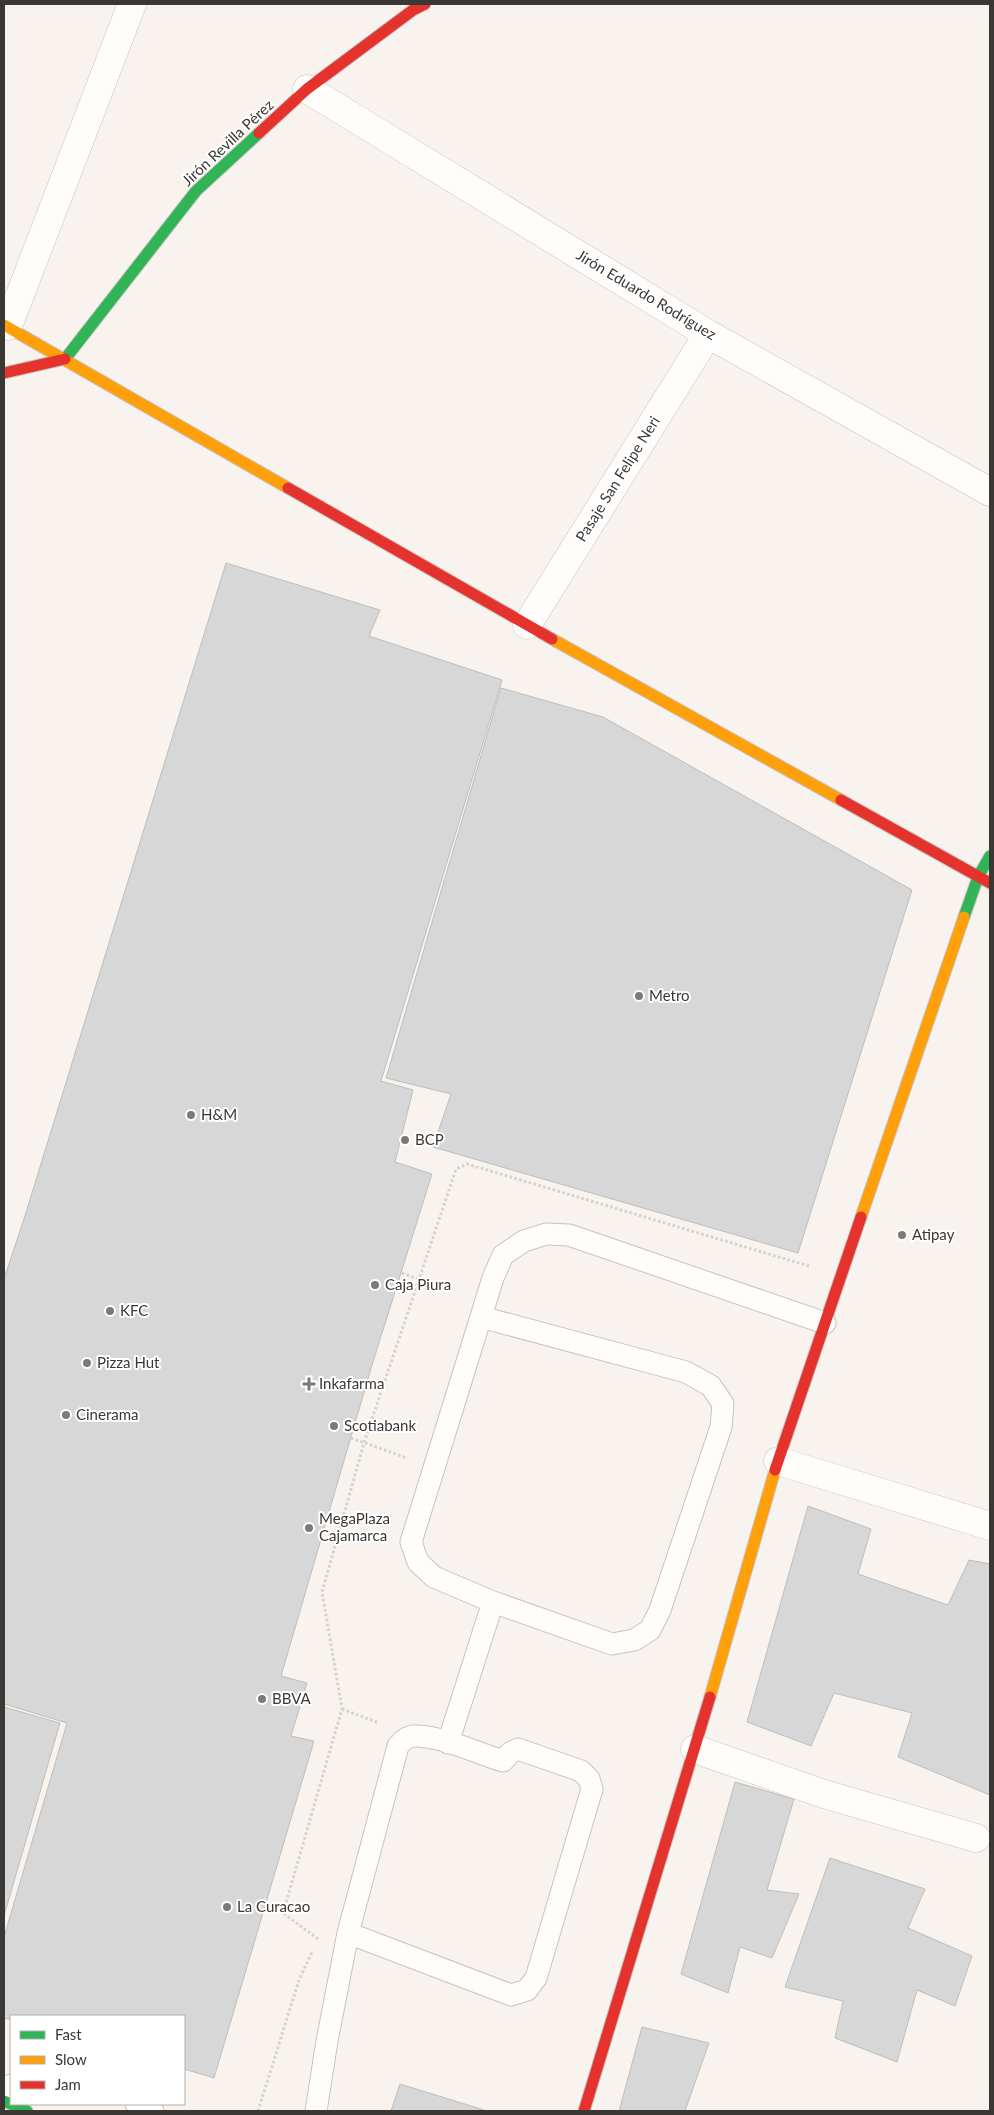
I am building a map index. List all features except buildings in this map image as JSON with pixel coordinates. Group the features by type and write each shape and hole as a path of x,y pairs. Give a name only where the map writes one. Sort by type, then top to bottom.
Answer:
{"street":[{"path":"132,4 6,325 527,624 990,883"},
{"name":"Jirón Revilla Pérez","path":"65,359 196,191 307,89 418,6"},
{"name":"Jirón Eduardo Rodríguez","path":"307,89 708,334 990,492"},
{"name":"Pasaje San Felipe Neri","path":"527,624 708,334"},
{"path":"4,373 65,359"},
{"path":"584,2111 695,1749 778,1461 978,877 990,856"},
{"path":"778,1461 990,1526"},
{"path":"695,1749 824,1794 976,1838"},
{"path":"11,2105 26,2111"}],"lane":[{"path":"481,1317 686,1372 711,1386 723,1404 721,1427 660,1610 650,1630 634,1640 612,1644 493,1602 434,1576 418,1562 411,1542 493,1278 503,1256 524,1241 546,1234 569,1235 825,1323"},
{"path":"448,1742 493,1602"},
{"path":"316,2111 327,2041 348,1933 398,1746 405,1738 416,1735 448,1742 503,1761 510,1753 518,1749 581,1771 590,1779 592,1790 536,1978 528,1990 511,1995 348,1933"},
{"path":"138,2105 153,2111"}],"path":[{"path":"402,1273 419,1279"},
{"path":"351,1438 434,1468"},
{"path":"258,2111 300,1980 318,1940 283,1913 342,1709 322,1592 364,1443"},
{"path":"342,1709 393,1728 405,1738"}],"traffic: fast":[{"path":"65,359 196,191 259,133"},
{"path":"964,917 978,877 990,856"},
{"path":"4,2101 10,2104"},
{"path":"13,2105 27,2111"}],"traffic: slow":[{"path":"4,325 288,488"},
{"path":"552,639 841,800"},
{"path":"861,1217 964,917"},
{"path":"710,1697 775,1470"}],"traffic: jam":[{"path":"259,133 307,89 413,10 425,4"},
{"path":"4,373 65,359"},
{"path":"288,488 552,639"},
{"path":"841,800 990,883"},
{"path":"775,1470 861,1217"},
{"path":"584,2111 710,1697"}],"place":[{"name":"Metro","path":"639,996"},
{"name":"H&M","path":"191,1115"},
{"name":"BCP","path":"405,1140"},
{"name":"Atipay","path":"902,1235"},
{"name":"Caja Piura","path":"375,1285"},
{"name":"KFC","path":"110,1311"},
{"name":"Pizza Hut","path":"87,1363"},
{"name":"Inkafarma","path":"309,1384"},
{"name":"Cinerama","path":"66,1415"},
{"name":"Scotiabank","path":"334,1426"},
{"name":"MegaPlaza Cajamarca","path":"309,1528"},
{"name":"BBVA","path":"262,1699"},
{"name":"La Curacao","path":"227,1907"}]}
